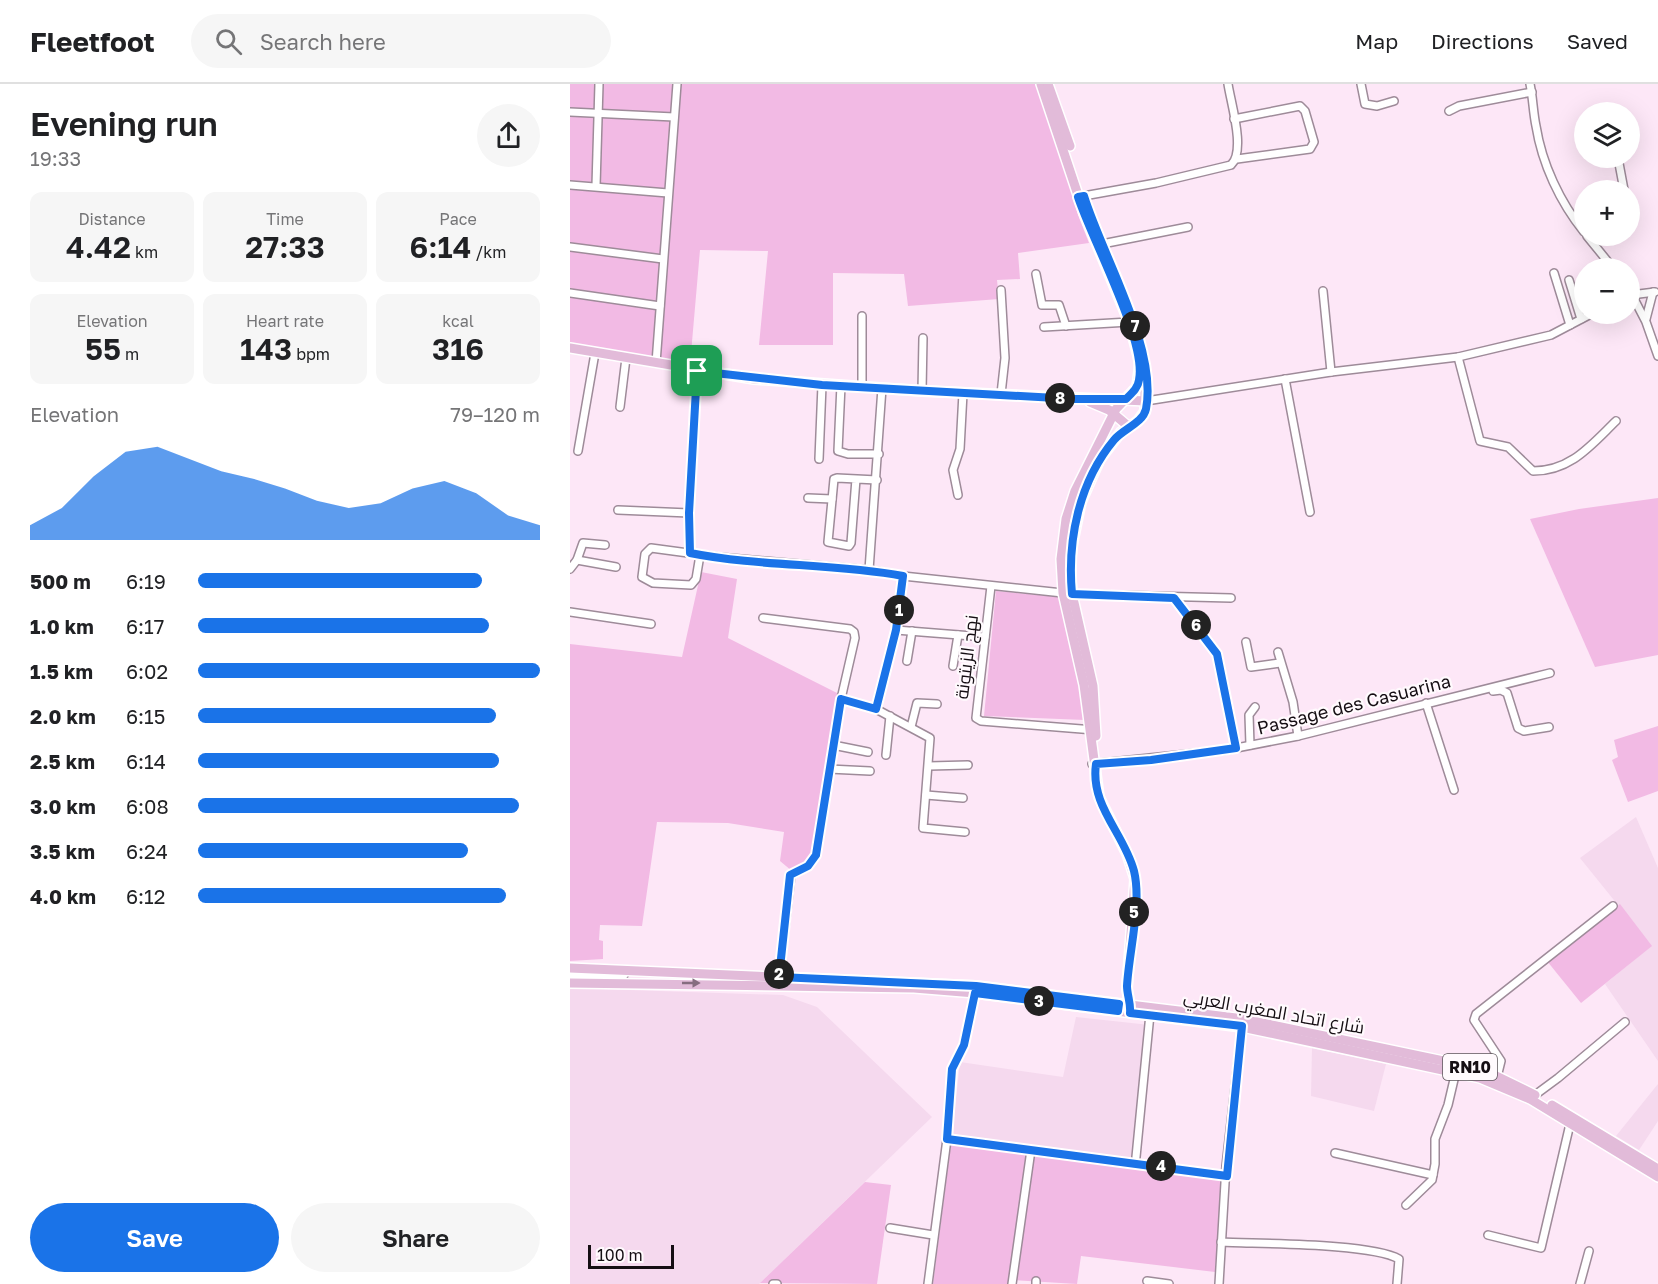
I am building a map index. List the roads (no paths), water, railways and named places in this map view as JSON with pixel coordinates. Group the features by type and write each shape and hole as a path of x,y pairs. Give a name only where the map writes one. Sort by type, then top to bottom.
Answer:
{"main road":[{"path":"1041,84 1129,322 1140,363 1137,387 1119,404 1072,500 1061,559 1067,593 1093,686 1094,766 1102,807 1127,854 1135,879 1127,989 1131,1009"},
{"path":"1048,84 1059,111 1081,197 1137,334 1144,363 1146,401 1143,415 1128,426 1100,459 1081,502 1067,593"},
{"path":"570,348 697,371 822,385 1146,401"},
{"path":"1074,399 1099,404 1128,426"},
{"name":"شارع اتحاد المغرب العربي","path":"570,968 976,986 1131,1009 1244,1019 1472,1067 1530,1099 1658,1177"},
{"name":"شارع اتحاد المغرب العربي","path":"570,983 915,988 1118,1007"},
{"path":"1118,1007 1127,989"},
{"name":"شارع اتحاد المغرب العربي","path":"1131,1009 1150,1014 1242,1026 1496,1080 1534,1095 1658,1169"}],"street":[{"path":"596,186 599,84"},
{"path":"656,363 677,84"},
{"path":"1228,84 1238,143 1237,159"},
{"path":"1360,84 1365,104 1377,106 1394,101"},
{"path":"1530,84 1536,127 1550,174 1561,199 1574,217"},
{"path":"1449,111 1459,106 1532,92"},
{"path":"1081,197 1193,175 1231,165 1237,159 1310,149 1314,142 1305,111 1300,106 1234,119"},
{"path":"570,112 674,117"},
{"path":"570,185 668,193"},
{"path":"1102,244 1188,226"},
{"path":"1595,246 1605,258"},
{"path":"570,247 663,259"},
{"path":"1554,273 1570,325"},
{"path":"1036,274 1042,306 1059,305 1066,326"},
{"path":"1569,280 1574,296"},
{"path":"1001,290 1005,358 1001,394"},
{"path":"1323,291 1331,372"},
{"path":"1640,293 1656,292 1646,322"},
{"path":"570,293 660,306"},
{"path":"1640,311 1658,356"},
{"path":"862,316 862,387"},
{"path":"1044,327 1129,322"},
{"path":"1146,401 1331,372 1458,357 1551,335 1574,323"},
{"path":"922,391 923,338"},
{"path":"578,451 595,353"},
{"path":"1458,357 1480,441 1508,447 1533,471 1564,466 1592,446 1616,421"},
{"path":"620,407 626,358"},
{"path":"690,553 689,513 697,371"},
{"path":"1285,379 1310,512"},
{"path":"819,459 822,385"},
{"path":"841,385 838,451 848,454 879,454"},
{"path":"869,570 882,388"},
{"path":"958,495 953,470 960,449 963,393"},
{"path":"856,479 849,546 828,542 834,479 856,479 877,480"},
{"path":"808,498 832,500"},
{"path":"618,510 689,513"},
{"path":"570,569 577,560 584,542 605,545"},
{"path":"700,555 696,579 691,585 653,583 642,577 648,549 869,570 903,576 1067,593 1174,598 1231,597"},
{"path":"577,560 616,567"},
{"path":"876,709 896,630 903,576"},
{"name":"نهج الزيتونة","path":"991,586 976,706 978,720 1093,730"},
{"path":"1174,598 1217,654 1236,748"},
{"path":"570,612 651,624"},
{"path":"763,618 854,631 854,652 841,699 816,855 808,866 790,875 779,977"},
{"path":"896,630 985,638"},
{"path":"907,661 912,631"},
{"path":"953,666 958,635"},
{"path":"1246,642 1251,667 1280,663"},
{"path":"1278,652 1293,702 1298,736"},
{"name":"Passage des Casuarina","path":"1094,766 1236,748 1298,736 1550,673"},
{"path":"1454,790 1426,704 1501,690 1506,693 1518,729 1524,731 1549,726"},
{"path":"841,699 876,709 930,738 923,828 965,832"},
{"path":"911,727 917,703 937,704"},
{"path":"1250,745 1248,715 1255,707"},
{"path":"886,755 890,716"},
{"path":"833,745 868,752"},
{"path":"929,766 968,765"},
{"path":"829,769 870,771"},
{"path":"926,795 963,798"},
{"path":"1496,1080 1501,1061 1477,1028 1474,1020 1476,1014 1613,906"},
{"path":"570,975 713,974"},
{"path":"928,1284 947,1139 952,1069 964,1045 975,993"},
{"path":"1136,1157 1150,1014"},
{"path":"1534,1095 1625,1022"},
{"path":"1219,1284 1242,1026"},
{"path":"1407,1205 1430,1185 1433,1175 1435,1139 1448,1105 1456,1071"},
{"path":"1488,1235 1541,1248 1570,1124"},
{"path":"947,1139 1227,1176"},
{"path":"1012,1284 1031,1150"},
{"path":"1335,1153 1433,1175"},
{"path":"890,1228 933,1235"},
{"path":"1221,1242 1338,1248 1391,1256 1399,1259 1400,1263 1397,1284"},
{"path":"1580,1284 1589,1251"},
{"path":"1147,1281 1169,1284"}]}
